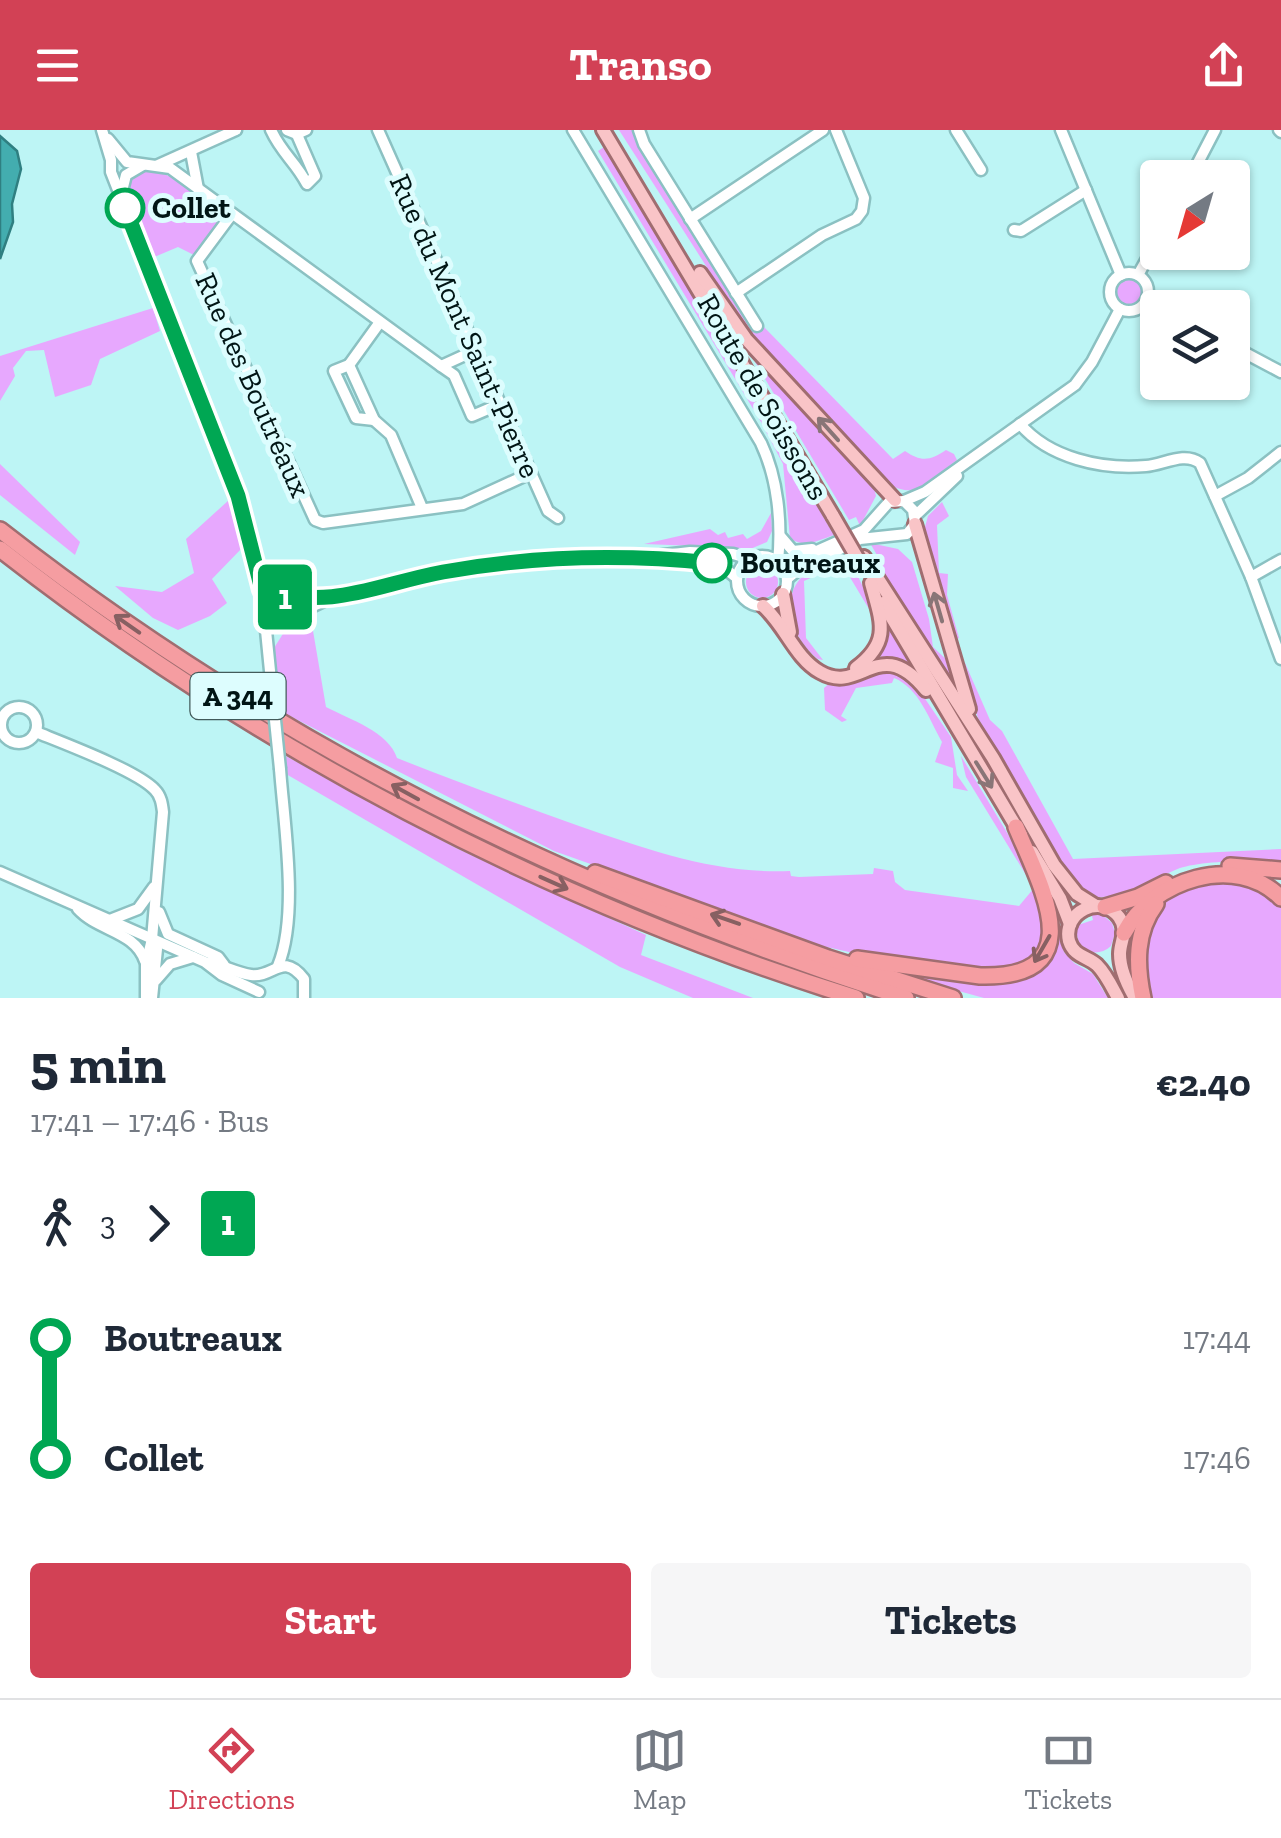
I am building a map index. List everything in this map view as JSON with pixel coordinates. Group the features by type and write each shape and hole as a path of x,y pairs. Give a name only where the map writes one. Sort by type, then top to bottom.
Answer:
{"highway":[{"name":"A 344","path":"0,530 207,678 314,742 492,836 700,928 906,998"},
{"name":"A 344","path":"0,549 120,638 200,691 415,815 617,911 856,998"},
{"path":"807,948 865,961 980,976 1000,977 1030,967 1045,952 1050,940 1051,914 1016,826"},
{"path":"492,836 953,998"},
{"path":"1100,906 1138,897 1202,868 1239,865 1281,870"},
{"path":"1122,941 1136,914 1161,896 1202,876 1238,874 1269,886 1281,898"},
{"path":"1143,998 1139,938 1161,896"},
{"path":"816,986 831,998"}],"main road":[{"name":"Route de Soissons","path":"607,130 681,246 861,559 993,758 1066,882 1084,900 1100,906"},
{"name":"Route de Soissons","path":"607,130 836,515"},
{"path":"681,246 746,339 899,501"},
{"path":"915,520 962,691 993,758"},
{"name":"Route de Soissons","path":"861,559 952,723 1060,898 1070,924"},
{"path":"829,676 855,668 870,657 880,642 882,622 871,582"},
{"path":"783,594 792,639"},
{"path":"763,606 808,663 829,676 846,677 878,665 906,668 952,723"},
{"path":"1118,998 1094,962 1080,957 1071,946 1070,924 1080,911 1100,906 1119,917 1122,966 1135,998"},
{"path":"1094,962 1113,956 1122,941"}],"street":[{"path":"102,130 112,163 110,169 158,164 236,130"},
{"path":"102,130 124,169 121,196 238,496 262,590 288,880 284,950 278,966 264,975 199,960 170,964 158,976 151,994"},
{"path":"270,130 284,156 296,162 308,184 315,176 296,131"},
{"name":"Rue du Mont Saint-Pierre","path":"378,130 548,510 558,518"},
{"path":"573,130 761,443 772,471 780,534 779,563 787,579 783,594 773,604 763,606 743,598 736,578 719,564 652,557"},
{"path":"639,130 757,326"},
{"path":"690,219 822,130"},
{"path":"736,293 862,211 864,198 836,130"},
{"path":"956,130 981,170"},
{"path":"1061,130 1120,275"},
{"path":"1200,160 1216,130"},
{"path":"190,152 198,188"},
{"path":"158,164 170,168 454,375 472,416 500,404"},
{"path":"1014,230 1021,231 1086,190"},
{"name":"Rue des Boutréaux","path":"232,214 197,262 315,520 323,523 463,504 531,473"},
{"path":"1138,276 1141,270"},
{"path":"1120,275 1138,276 1147,290"},
{"path":"1120,275 1110,288 1110,296 1120,309 1135,311 1140,306"},
{"path":"267,622 282,621 327,600 441,573 522,561 690,552 794,562 864,530 884,505 925,492 1075,385 1120,309"},
{"path":"380,322 349,365 374,420 391,435 422,508"},
{"path":"442,366 476,350"},
{"path":"1250,356 1281,372"},
{"path":"1020,424 1031,438 1054,450 1104,466 1196,460 1251,577 1281,660"},
{"path":"787,579 860,539 907,534 930,499 1020,424"},
{"path":"1214,496 1248,478 1281,452"},
{"path":"899,501 915,520"},
{"path":"878,516 880,527 888,535"},
{"path":"780,534 793,551 829,545"},
{"path":"736,578 741,567 780,534"},
{"path":"1251,577 1281,560"},
{"path":"262,590 290,598 327,600"},
{"path":"36,732 153,787 161,800 152,939 146,964"},
{"path":"0,872 199,960 260,995 264,975"},
{"path":"110,920 138,910 156,882"},
{"path":"156,882 160,919 168,934 218,957 224,965"},
{"path":"74,905 86,919 138,946 146,964 151,994"},
{"path":"151,994 157,949 152,939"},
{"path":"284,950 292,968 304,980 304,998"},
{"path":"278,966 292,968"}],"shaded area":[{"path":"619,130 635,130 636,140 751,327 763,326 893,459 905,451 926,459 946,450 957,460 927,484 909,490 899,489 876,474 749,333"},
{"path":"607,145 834,535 806,543 790,538 783,464 598,151"},
{"path":"147,170 179,181 225,213 194,255 178,247 152,258 125,195 134,173"},
{"path":"1125,280 1135,280 1142,287 1135,304 1125,304 1118,297 1118,287"},
{"path":"153,308 160,331 100,359 91,385 55,397 44,350 26,351 13,368 15,376 0,401 0,356"},
{"path":"742,340 873,484 876,496 860,526 856,517 849,520"},
{"path":"0,464 80,542 75,555 0,495"},
{"path":"229,500 243,547 212,579 227,603 210,616 178,630 153,618 115,586 162,592 194,573 186,539"},
{"path":"942,502 949,516 937,525 939,573 948,574 947,595 959,638 955,640 922,538 928,516"},
{"path":"771,513 772,531 767,542 743,552 722,547 644,544 710,529 718,535 725,532 728,538 743,534 747,539 761,531"},
{"path":"870,543 898,549 912,562 933,647 950,663 955,686 952,687 879,565"},
{"path":"848,555 878,619 874,638 875,619 842,564 804,581 806,638 823,660 818,659 796,631 791,596 804,575"},
{"path":"762,566 773,571 778,582 773,593 762,598 751,593 746,582 751,571"},
{"path":"311,619 326,707 377,734 397,758 579,826 683,859 735,869 790,871 791,876 799,877 873,874 874,868 893,871 895,882 905,890 1019,906 1034,888 966,777 961,756 1033,876 1045,929 1041,943 1034,955 1008,970 880,959 818,945 554,851 280,711 274,648 286,629"},
{"path":"888,619 915,666 883,661 879,653"},
{"path":"965,663 990,720 1002,731 1073,859 1281,849 1281,862 1230,861 1189,866 1129,891 1101,897 1089,895 1066,872 978,718 961,666"},
{"path":"888,669 913,681 951,737 957,775 968,791 953,788 953,768 935,762 942,742 923,705 903,683 894,678 892,683 856,688 841,716 847,720 842,722 825,710 824,688 831,682"},
{"path":"284,755 456,848 646,935 641,955 753,998 693,998 620,967 286,774"},
{"path":"1238,880 1281,902 1281,998 1150,998 1149,933 1162,905 1190,886"},
{"path":"1056,908 1064,952 1093,974 1108,998 984,998 904,976 907,973 983,980 1006,978 1026,970 1042,957 1052,937"},
{"path":"1091,912 1099,912 1112,923 1115,933 1111,946 1098,952 1086,950 1078,940 1078,925 1093,920"}],"water":[{"path":"0,136 17,151 21,169 12,204 13,222 0,259"}],"bus line":[{"name":"1","path":"125,208 238,496 262,590 290,598 327,600 441,573 522,561 652,557 712,563"}],"place":[{"name":"Collet","path":"125,208"},
{"name":"Boutreaux","path":"712,563"}]}
